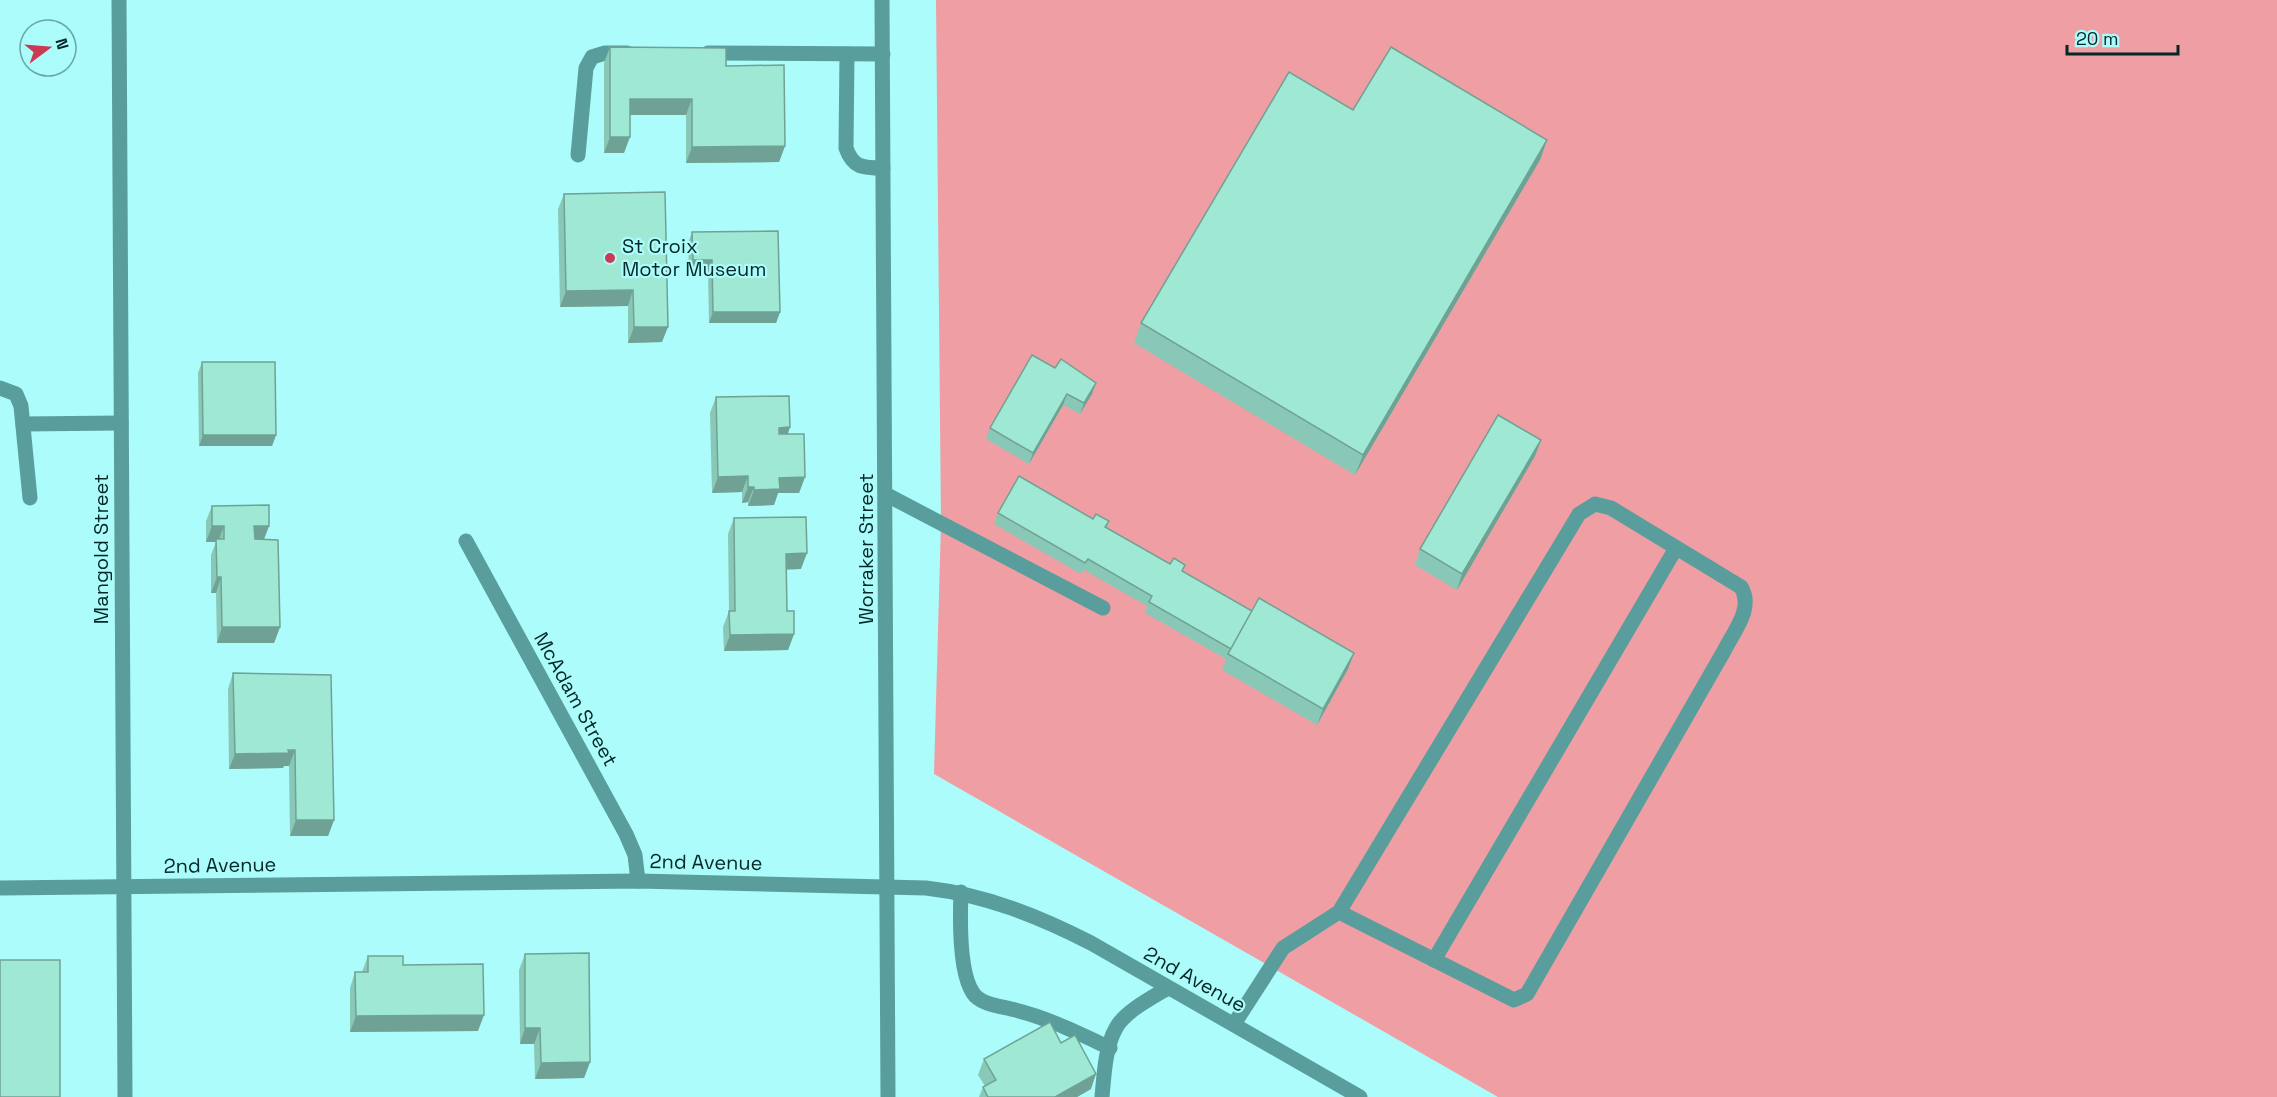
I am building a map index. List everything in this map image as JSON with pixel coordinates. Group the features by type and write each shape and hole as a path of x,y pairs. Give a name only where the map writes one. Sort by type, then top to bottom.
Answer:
{"street":[{"name":"Mangold Street","path":"119,0 125,1097"},
{"name":"Worraker Street","path":"882,0 887,495 888,1097"},
{"path":"579,155 586,68 592,57 605,53 640,53"},
{"path":"698,53 883,54"},
{"path":"847,54 846,148 851,161 859,168 883,168"},
{"path":"0,388 16,394 21,406 30,498"},
{"path":"23,424 121,423"},
{"path":"887,495 1103,608"},
{"path":"1234,1024 1284,948 1339,912 1579,514 1595,504 1611,508 1741,587 1746,596 1747,606 1724,651 1527,994 1514,1000 1339,912"},
{"name":"McAdam Street","path":"466,542 626,834 635,855 638,881"},
{"path":"1434,960 1676,548"},
{"name":"2nd Avenue","path":"0,888 638,881 886,887 961,892 998,902 1048,922 1234,1024 1360,1097"},
{"path":"961,892 959,930 966,972 973,994 986,1002 1064,1026 1110,1048"},
{"path":"1102,1097 1116,1027 1142,1004 1168,988"}],"shaded area":[{"path":"936,0 2277,0 2277,1097 1498,1097 934,774 941,523"}],"building":[{"path":"610,47 726,48 726,66 784,65 785,146 692,147 692,99 630,99 630,137 610,137"},
{"path":"1391,47 1547,140 1363,455 1141,323 1289,72 1353,110"},
{"name":"St Croix Motor Museum","path":"665,192 668,327 634,327 633,290 566,291 564,194"},
{"path":"778,231 780,312 713,312 712,260 693,260 692,232"},
{"path":"1032,355 1055,368 1061,359 1096,383 1084,403 1067,394 1033,453 990,428"},
{"path":"202,362 275,362 276,435 203,435"},
{"path":"789,396 790,427 779,428 779,434 804,434 805,477 779,478 780,489 754,490 754,487 748,487 748,476 718,477 716,397"},
{"path":"1498,415 1541,440 1462,574 1420,549"},
{"path":"1019,476 1093,519 1096,514 1109,521 1105,527 1170,564 1174,558 1185,565 1182,571 1252,611 1231,649 1149,602 1152,596 1088,559 1085,563 998,513"},
{"path":"269,505 269,526 254,526 255,539 278,540 280,627 222,627 221,577 217,577 216,539 224,539 224,526 212,526 212,506"},
{"path":"806,517 807,553 786,554 787,611 794,611 794,634 730,635 729,611 735,611 734,518"},
{"path":"1259,598 1354,653 1323,709 1228,654"},
{"path":"233,673 331,675 334,820 296,820 295,750 288,750 289,753 235,754"},
{"path":"589,953 590,1062 541,1063 540,1028 525,1028 525,954"},
{"path":"368,956 403,956 403,965 483,964 484,1015 356,1016 355,972 368,972"},
{"path":"0,960 60,960 60,1097 0,1097"},
{"path":"1050,1022 1061,1043 1075,1035 1096,1074 1055,1097 988,1097 983,1087 996,1080 984,1059"}],"place":[{"name":"St Croix Motor Museum","path":"610,258"}]}
